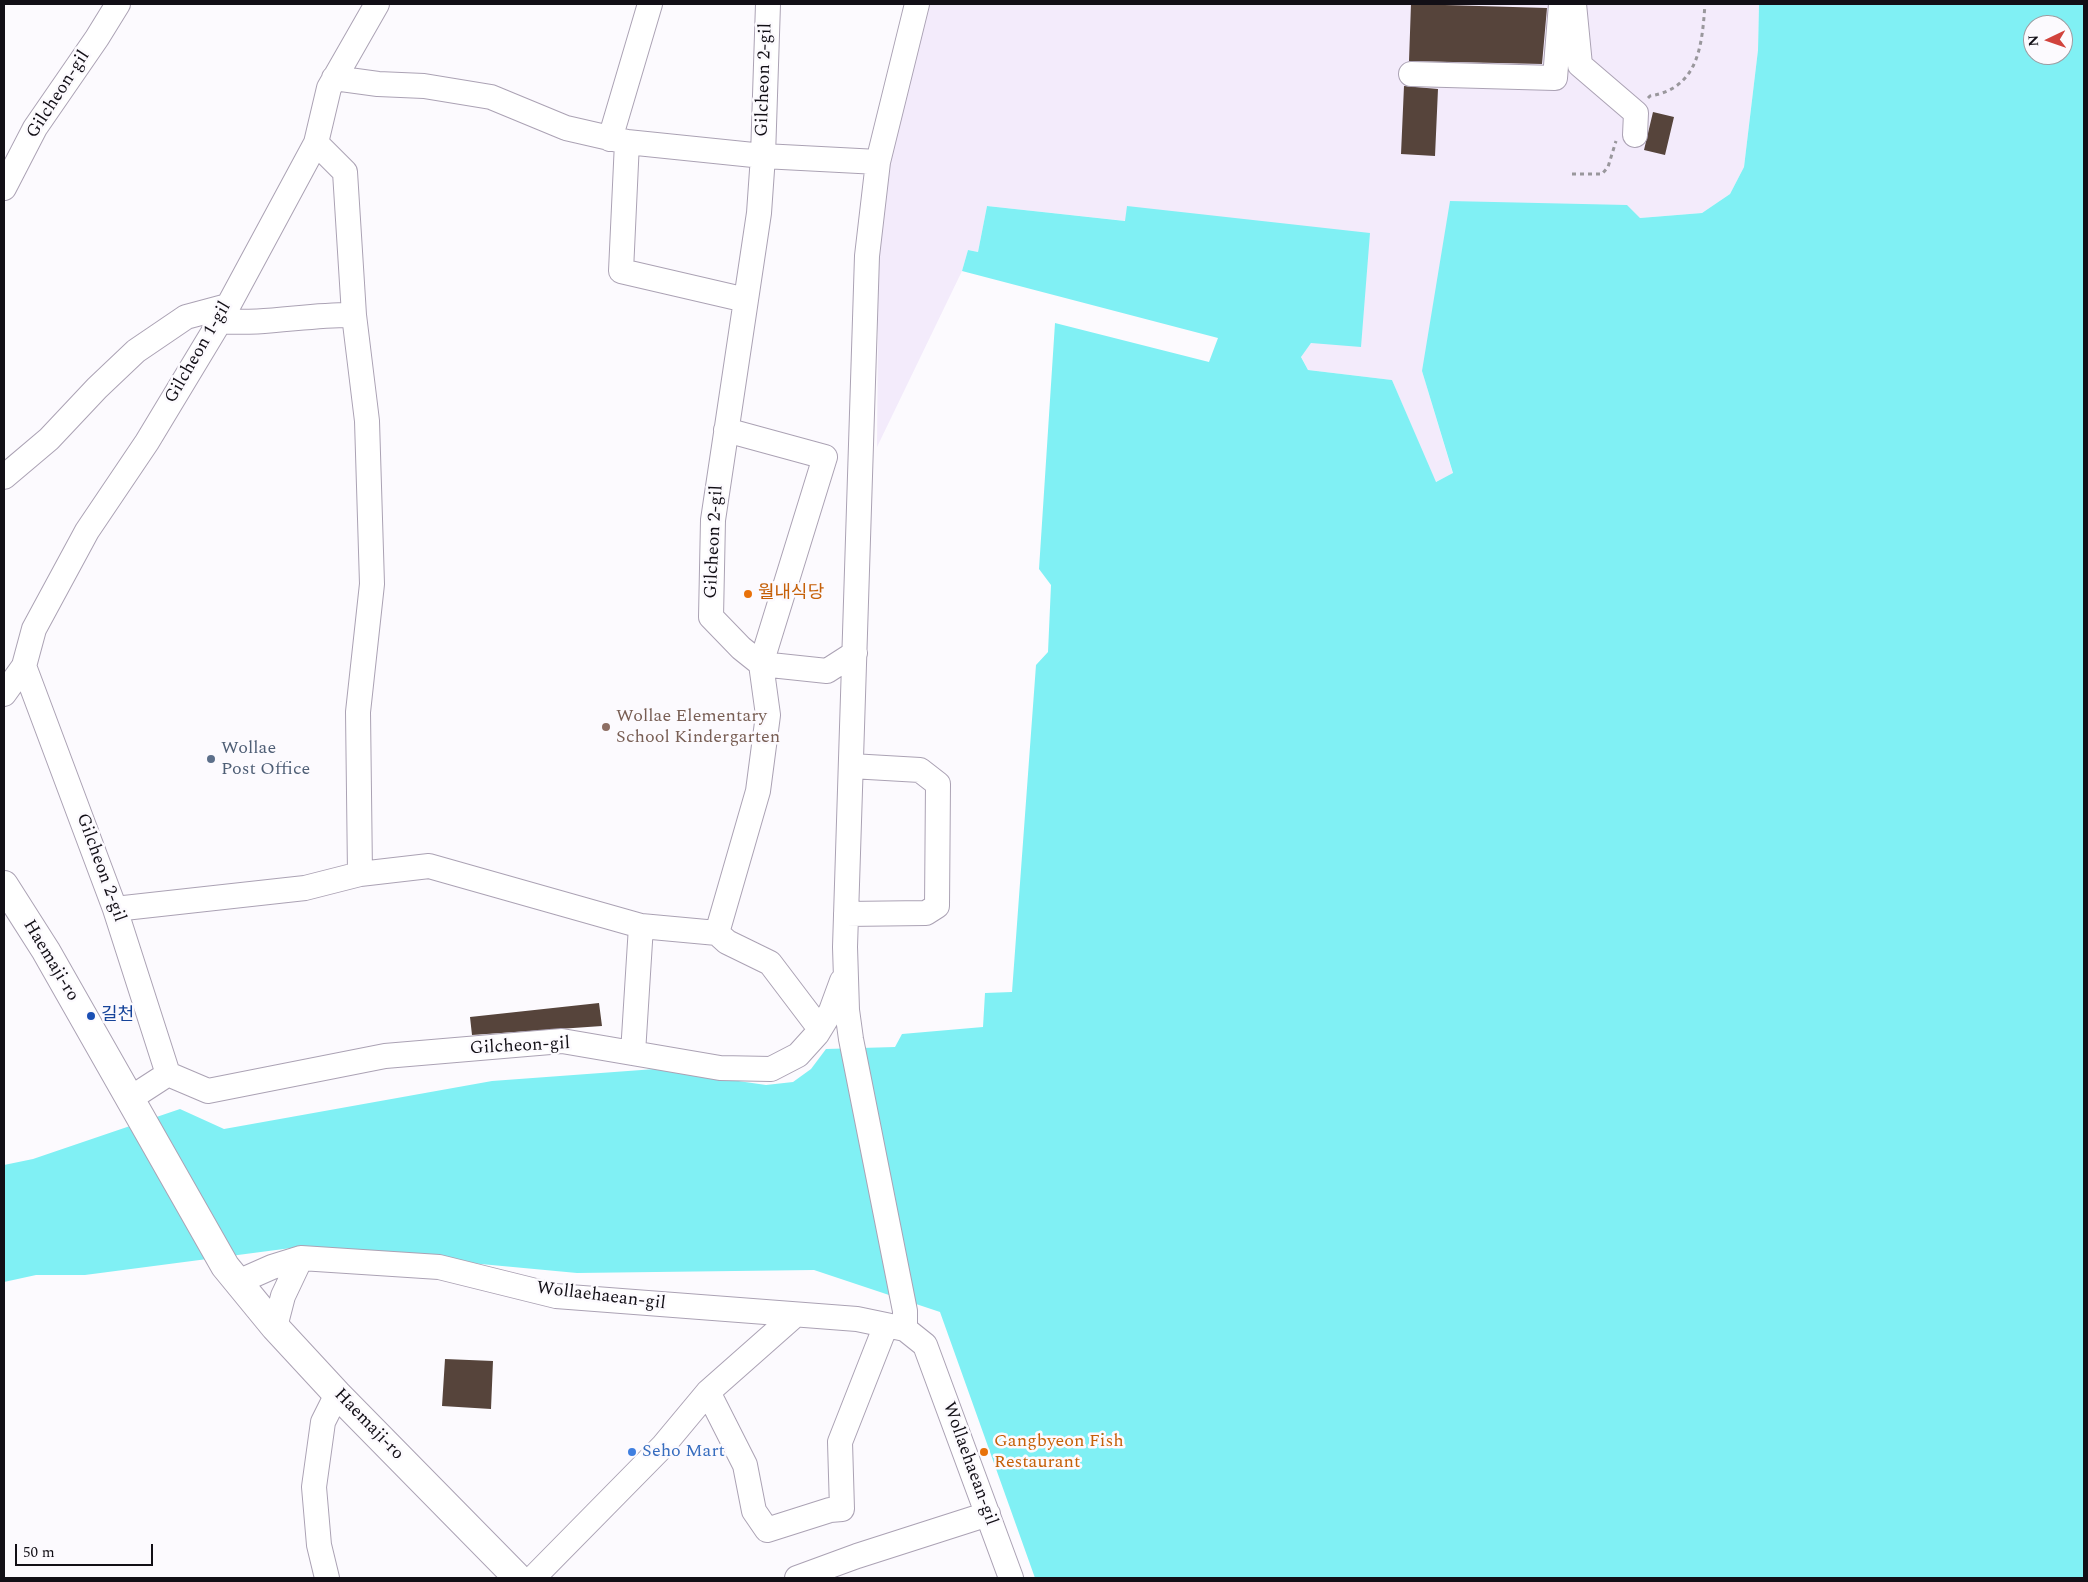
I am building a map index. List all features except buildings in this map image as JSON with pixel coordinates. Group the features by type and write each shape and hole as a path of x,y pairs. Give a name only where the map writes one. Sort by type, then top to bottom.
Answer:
{"main road":[{"name":"Haemaji-ro","path":"4,885 46,951 231,1274 275,1327 337,1394 518,1578"}],"street":[{"name":"Gilcheon-gil","path":"4,188 35,128 118,4"},
{"name":"Gilcheon 1-gil","path":"4,694 24,666 34,629 87,531 147,442 223,314 316,144 329,88 377,4"},
{"path":"650,4 619,140 621,271 746,300"},
{"name":"Gilcheon 2-gil","path":"761,664 741,648 711,617 713,520 759,213 763,156 768,4"},
{"path":"708,1392 746,1465 754,1511 768,1530 830,1510 842,1509 840,1442 899,1322 851,1039 847,1010 845,947 866,256 885,127 917,4"},
{"path":"1411,74 1555,78 1562,4"},
{"path":"1574,4 1580,65 1636,113 1635,135"},
{"path":"334,78 378,84 424,86 491,97 566,128 619,140 763,156"},
{"path":"316,144 344,172 354,315 367,421 372,584 358,712 360,874"},
{"name":"Gilcheon 2-gil","path":"763,156 877,172"},
{"path":"4,477 49,439 97,388 136,351 186,317 223,314 242,323 326,314 354,315"},
{"path":"717,933 758,791 768,715 761,664 825,457 726,430"},
{"path":"761,664 827,671 855,653"},
{"name":"Gilcheon 2-gil","path":"24,666 115,909 168,1074"},
{"path":"846,914 926,913 937,906 938,784 920,770 851,766"},
{"path":"115,909 305,888 360,874 429,866 642,926 717,933 728,942 770,963 820,1028"},
{"path":"634,1053 642,926"},
{"name":"Gilcheon-gil","path":"168,1074 208,1091 385,1056 562,1041 720,1068 771,1069 798,1055 831,1011 842,981 845,947"},
{"path":"135,1107 168,1074"},
{"path":"231,1274 272,1267 301,1258"},
{"path":"275,1327 283,1296 301,1258"},
{"name":"Wollaehaean-gil","path":"301,1258 439,1267 556,1296 794,1316 899,1322 925,1345 1011,1578"},
{"path":"533,1578 663,1446 708,1392 794,1316"},
{"path":"327,1578 319,1545 314,1487 323,1422 337,1394"},
{"path":"797,1578 857,1556 988,1514"}],"shaded area":[{"path":"929,4 1759,4 1758,50 1744,167 1730,194 1702,213 1640,218 1422,371 1453,474 1435,482 1392,380 1308,370 1301,356 1311,343 1128,206 1126,221 987,206 978,252 968,250 962,271 877,447 879,205"}],"water":[{"path":"1759,4 2084,4 2084,1578 1035,1578 940,1312 814,1270 577,1273 299,1247 85,1275 36,1275 4,1282 4,1165 33,1159 180,1109 224,1129 492,1081 655,1069 766,1085 793,1082 811,1069 826,1049 895,1047 902,1034 983,1027 985,993 1012,992 1036,665 1048,652 1051,585 1039,569 1055,323 1209,362 1218,338 962,271 968,250 978,252 987,206 1125,221 1127,206 1370,233 1361,347 1311,343 1301,357 1308,370 1392,380 1436,482 1453,473 1422,371 1450,201 1627,205 1640,218 1702,213 1730,194 1744,167 1758,50"}],"place":[{"name":"월내식당","path":"748,594"},
{"name":"Wollae Elementary School Kindergarten","path":"606,727"},
{"name":"Wollae Post Office","path":"211,759"},
{"name":"길천","path":"91,1016"},
{"name":"Seho Mart","path":"632,1452"},
{"name":"Gangbyeon Fish Restaurant","path":"984,1452"}]}
